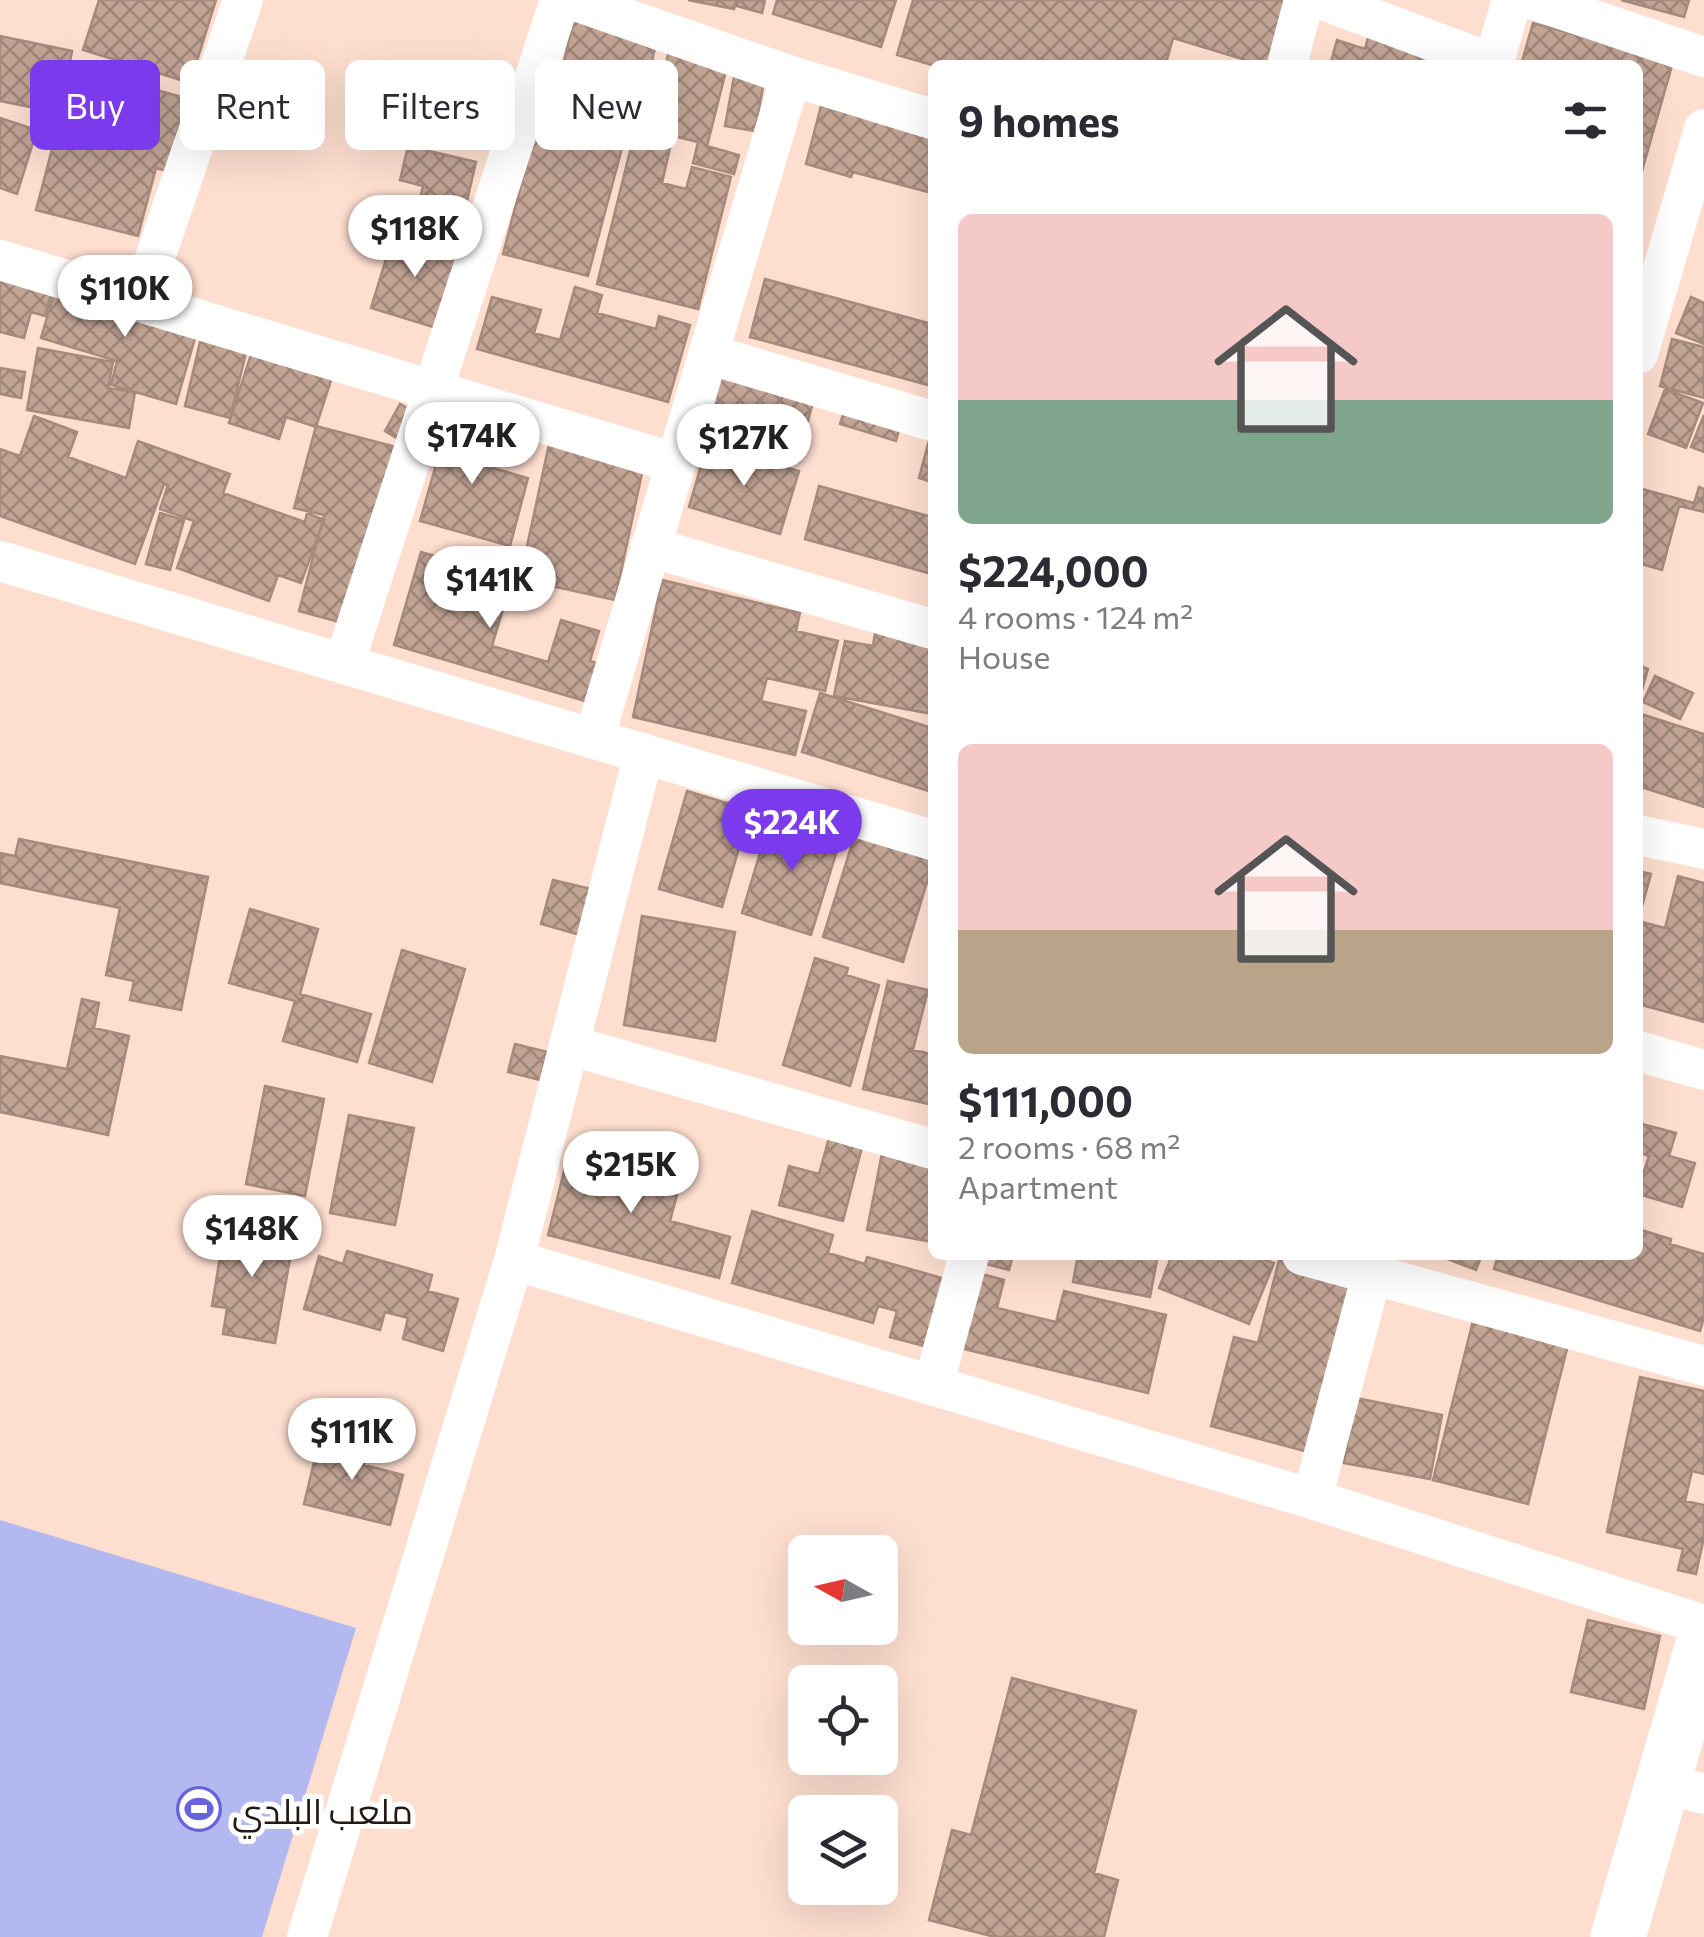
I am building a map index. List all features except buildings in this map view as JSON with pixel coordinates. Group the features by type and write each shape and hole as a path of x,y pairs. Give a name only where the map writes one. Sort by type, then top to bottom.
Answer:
{"street":[{"path":"140,302 242,0"},
{"path":"344,664 560,0"},
{"path":"573,0 791,76 928,118"},
{"path":"1288,60 1304,0"},
{"path":"1323,0 1483,60"},
{"path":"1495,60 1512,0"},
{"path":"1534,0 1704,56"},
{"path":"594,739 791,76"},
{"path":"1643,332 1690,227 1704,129"},
{"path":"0,260 675,463"},
{"path":"708,354 928,420"},
{"path":"650,547 928,629"},
{"path":"0,561 928,839"},
{"path":"307,1937 514,1260 644,753"},
{"path":"1643,836 1704,849"},
{"path":"569,1045 928,1149"},
{"path":"1643,1052 1704,1070"},
{"path":"514,1260 1312,1499 1704,1626"},
{"path":"933,1386 968,1260"},
{"path":"1338,1260 1374,1265 1704,1366"},
{"path":"1312,1499 1374,1265"},
{"path":"1618,1937 1683,1788 1704,1641"}],"shaded area":[{"name":"ملعب البلدي","path":"0,1520 356,1628 262,1937 0,1937"}],"place":[{"name":"ملعب البلدي","path":"199,1809"}]}
